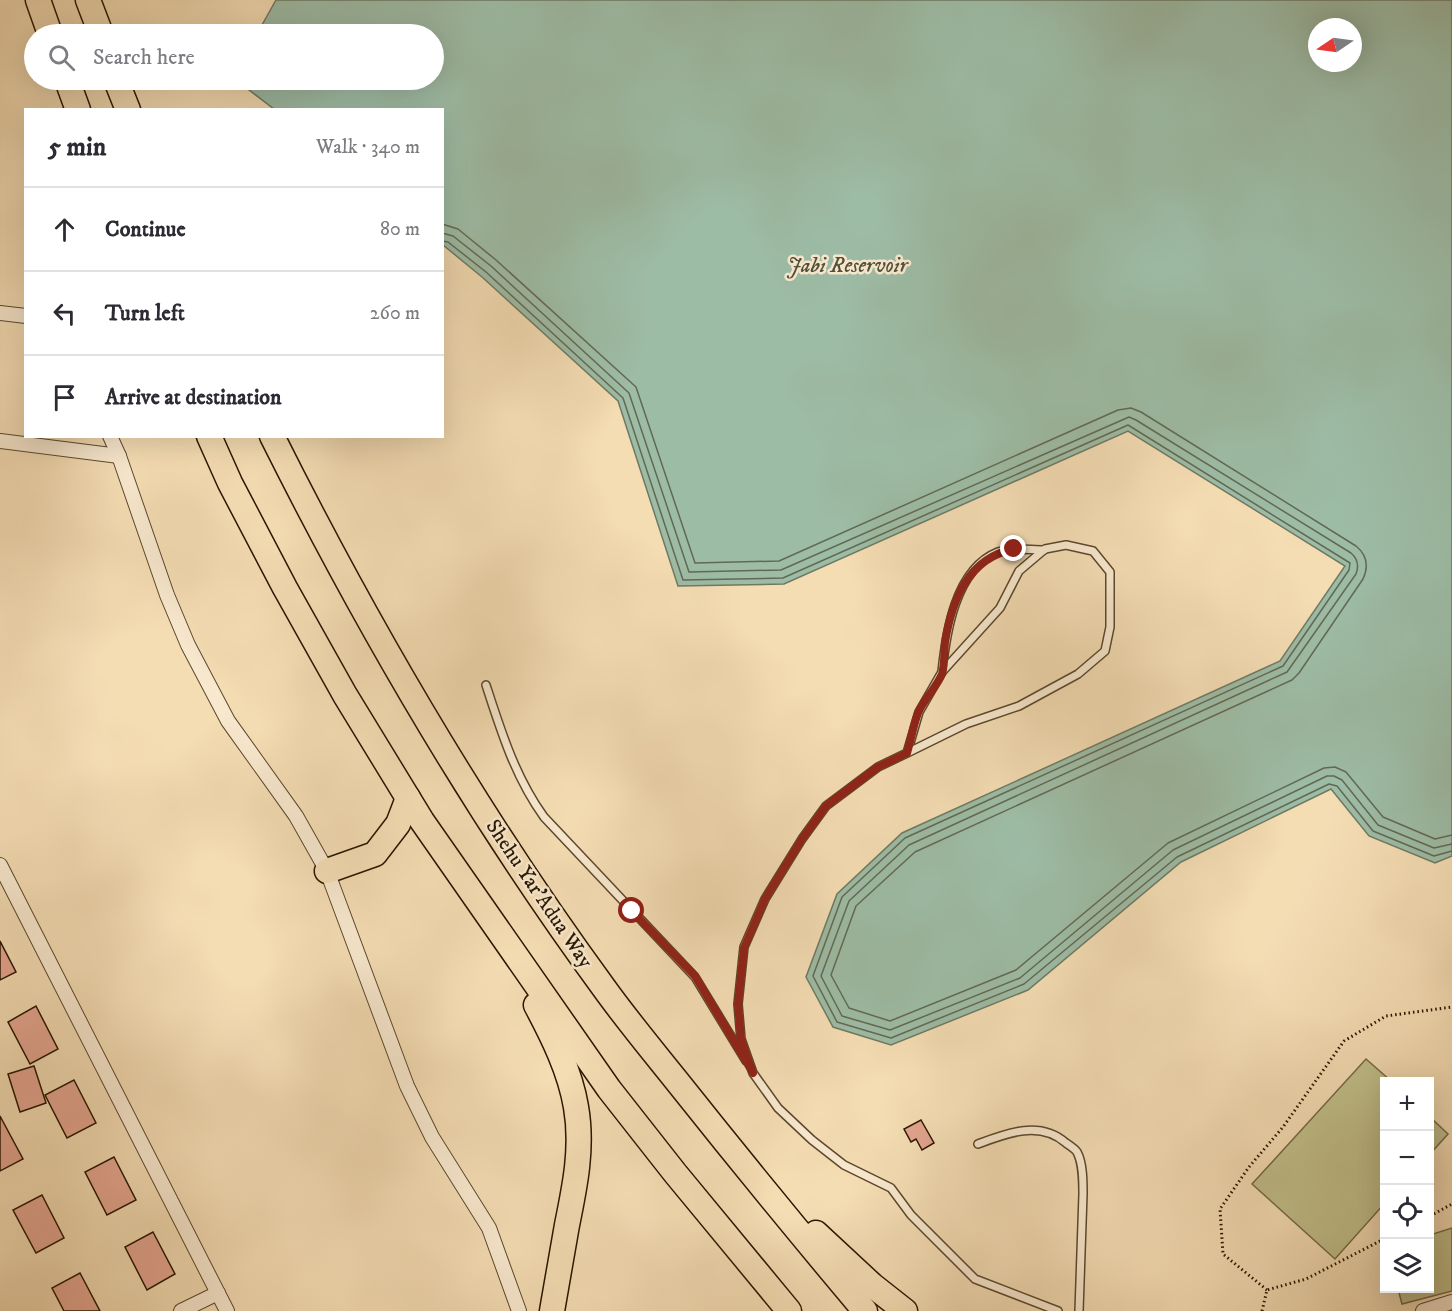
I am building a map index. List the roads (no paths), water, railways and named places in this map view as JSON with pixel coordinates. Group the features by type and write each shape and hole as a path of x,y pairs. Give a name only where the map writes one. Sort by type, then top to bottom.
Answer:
{"highway":[{"path":"38,0 46,24"},
{"path":"88,0 96,24"},
{"path":"71,90 77,108"},
{"path":"120,90 127,108"},
{"path":"210,438 230,483 285,588 345,695 422,821 609,1089 789,1311"},
{"name":"Shehu Yar'Adua Way","path":"273,438 354,594 422,711 547,907 605,989 751,1174 865,1311"},
{"path":"327,872 375,855 398,824 408,798"},
{"path":"486,913 558,1051 571,1086 576,1109 578,1156 576,1178 552,1311"},
{"path":"751,1174 872,1285 904,1311"}],"street":[{"path":"0,313 24,316"},
{"path":"111,438 167,595 188,645 209,689 228,721 296,816 327,872 407,1086 432,1137 489,1228 519,1311"},
{"path":"0,441 119,456"},
{"path":"0,865 227,1311"},
{"path":"181,1311 218,1293"},
{"path":"1423,1311 1452,1302"}],"lane":[{"path":"753,1073 741,1039 738,1004 744,948 765,899 802,839 826,806 878,767 966,724 1019,706 1078,674 1106,651 1110,627 1110,572 1093,551 1066,545 1044,550 1014,549 998,552 973,570 951,616 942,672"},
{"path":"907,753 919,712 942,672 1000,608 1019,571 1044,550"},
{"path":"486,685 506,747 531,799 544,817 695,976 753,1073 778,1108 812,1140 844,1165 891,1188 911,1215 975,1279 1058,1311"},
{"path":"978,1144 1024,1129 1049,1133 1062,1139 1077,1152 1083,1194 1078,1311"}],"water":[{"name":"Jabi Reservoir","path":"276,0 1452,0 1452,856 1435,863 1369,836 1331,789 1181,862 1028,990 891,1045 833,1027 806,977 837,894 902,833 1280,661 1345,566 1128,431 784,584 678,586 618,401 482,277 444,246 444,108 273,108 249,90 444,90 444,24 263,24"}]}
